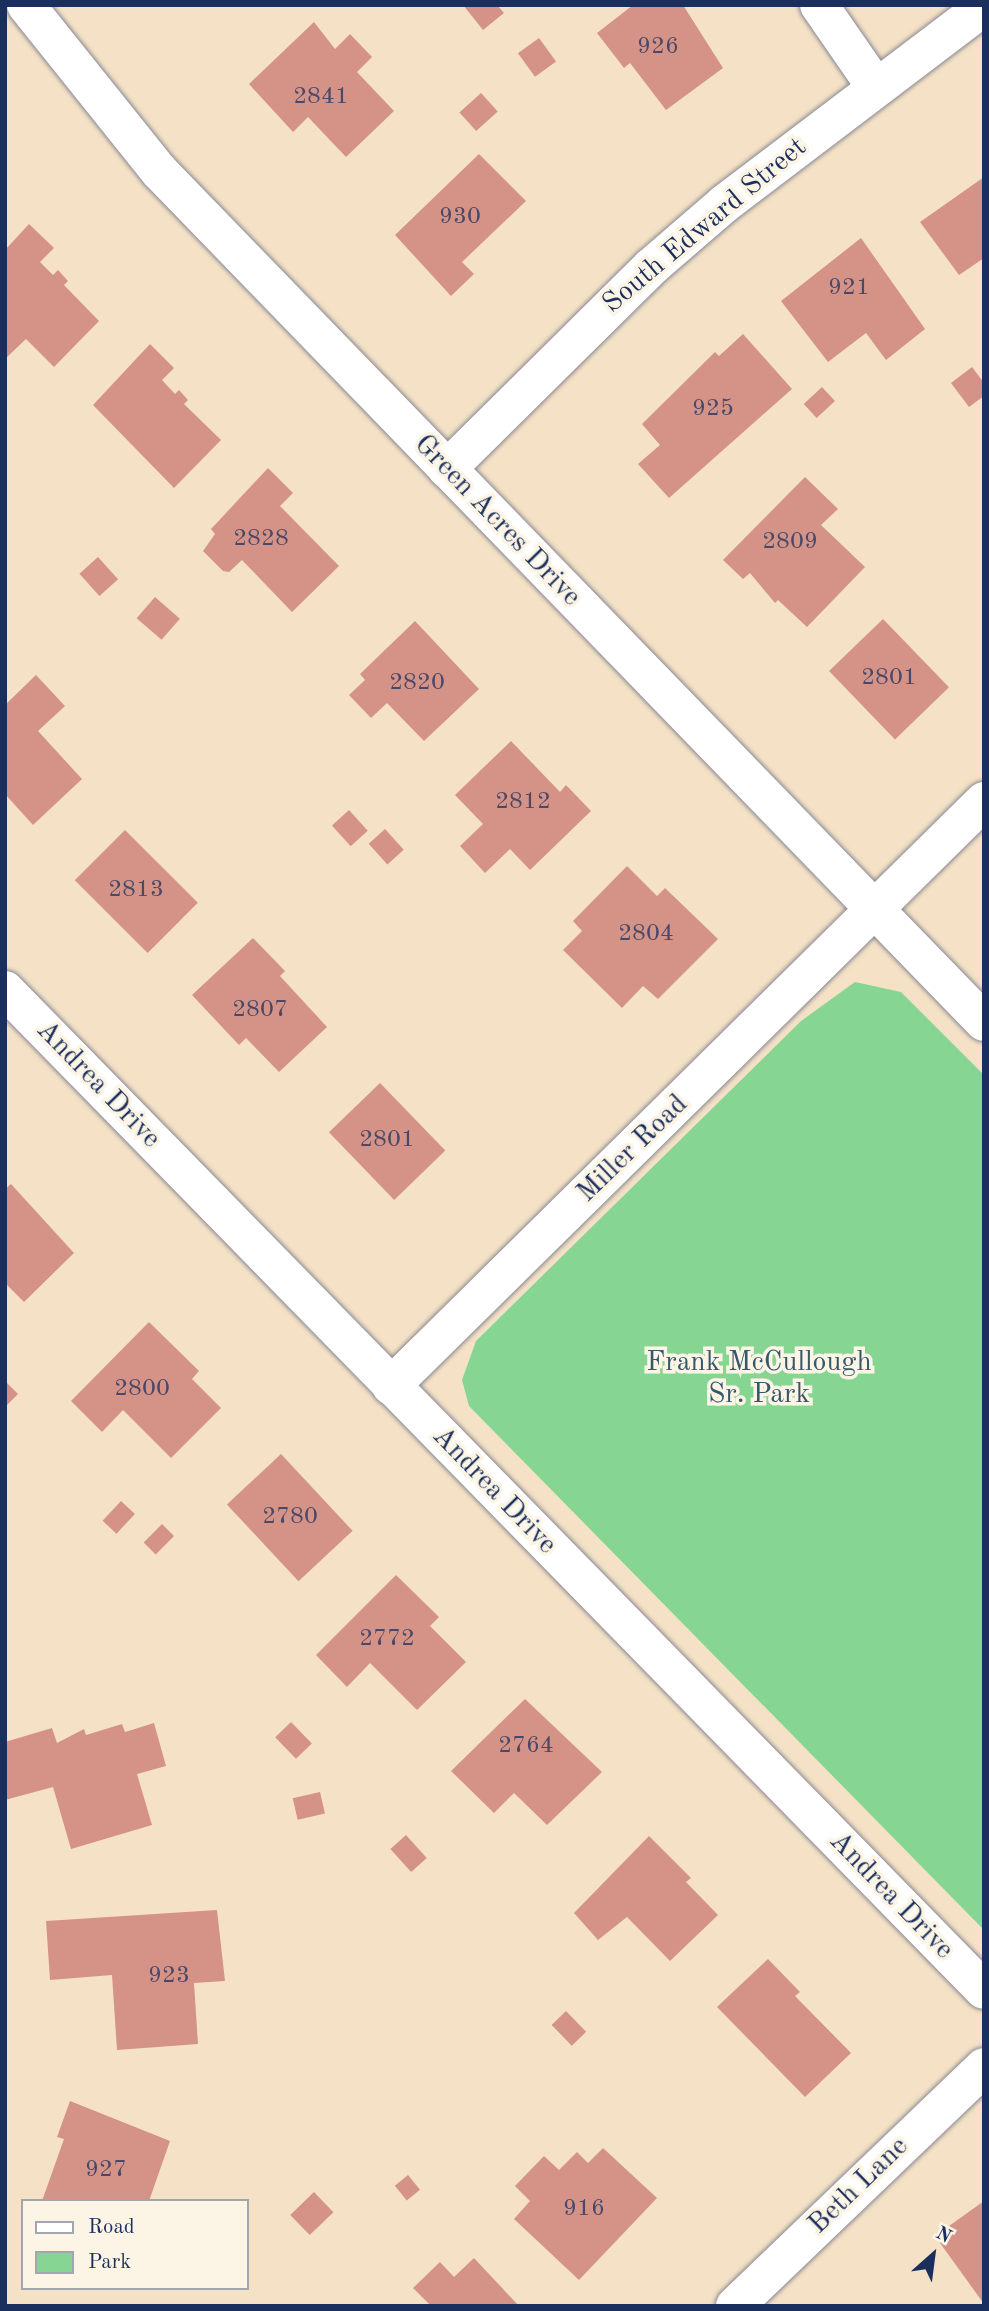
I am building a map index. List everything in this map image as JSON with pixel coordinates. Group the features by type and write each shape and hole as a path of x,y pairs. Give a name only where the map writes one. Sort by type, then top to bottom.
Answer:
{"street":[{"name":"Green Acres Drive","path":"26,5 159,171 984,1022"},
{"path":"819,5 876,86"},
{"name":"South Edward Street","path":"447,469 651,267 876,86 984,7"},
{"name":"Miller Road","path":"391,1386 876,912 984,801"},
{"name":"Andrea Drive","path":"5,990 984,1990"},
{"name":"Beth Lane","path":"735,2306 984,2067"}],"green space":[{"name":"Frank McCullough Sr. Park","path":"855,982 901,992 984,1075 984,1930 469,1406 462,1380 476,1341 801,1021"}],"building":[{"path":"463,5 497,5 504,13 483,30"},
{"path":"633,5 683,5 723,68 666,110 630,63 624,68 597,33"},
{"path":"314,22 335,49 350,34 372,57 357,72 394,111 346,157 308,117 293,132 249,84"},
{"path":"539,38 556,61 535,77 518,53"},
{"path":"481,93 498,112 476,131 459,112"},
{"path":"479,154 526,201 462,262 474,274 451,296 395,235"},
{"path":"984,177 984,258 959,275 920,222"},
{"path":"29,224 54,248 40,262 53,275 58,270 68,281 64,285 99,321 54,367 26,339 5,359 5,250"},
{"path":"861,238 925,329 886,360 866,333 828,362 781,301"},
{"path":"743,334 792,389 669,498 638,464 660,445 642,424 715,352 719,356"},
{"path":"150,344 174,368 162,380 175,394 179,390 188,400 184,404 221,440 174,488 93,405"},
{"path":"972,367 984,383 984,396 969,407 951,383"},
{"path":"822,387 835,401 817,418 804,404"},
{"path":"268,468 293,493 280,506 339,566 292,612 242,560 229,572 223,571 203,551 215,534 211,529"},
{"path":"805,477 838,509 821,525 865,567 807,627 778,600 775,603 750,573 743,579 723,560"},
{"path":"98,557 118,579 99,596 79,574"},
{"path":"155,597 180,619 162,640 137,618"},
{"path":"883,619 949,687 895,739 829,671"},
{"path":"415,621 479,689 424,741 387,703 371,718 349,695 365,680 360,674"},
{"path":"36,675 65,706 38,731 82,779 33,825 5,794 5,705"},
{"path":"511,741 560,792 566,785 591,811 530,870 510,849 485,873 460,846 483,824 455,795"},
{"path":"349,810 368,831 351,846 332,825"},
{"path":"385,829 404,850 387,865 369,844"},
{"path":"125,830 198,903 148,953 75,880"},
{"path":"627,866 657,896 665,888 718,939 658,999 643,986 622,1008 563,950 582,931 573,921"},
{"path":"253,938 285,971 280,976 327,1027 279,1072 246,1038 239,1045 192,995"},
{"path":"380,1083 445,1151 394,1200 329,1132"},
{"path":"11,1184 74,1253 24,1302 5,1283 5,1189"},
{"path":"149,1322 199,1371 192,1379 221,1408 171,1458 123,1410 102,1432 71,1401"},
{"path":"5,1381 18,1394 5,1407"},
{"path":"281,1454 353,1531 298,1581 227,1504"},
{"path":"121,1501 135,1514 116,1534 103,1521"},
{"path":"162,1524 174,1536 156,1554 144,1542"},
{"path":"396,1575 439,1617 430,1626 466,1662 417,1710 370,1663 347,1687 316,1655"},
{"path":"525,1699 602,1772 547,1825 514,1793 494,1813 451,1771"},
{"path":"291,1722 312,1744 296,1759 275,1737"},
{"path":"154,1723 166,1766 137,1774 152,1825 71,1849 53,1787 5,1800 5,1742 52,1728 57,1743 84,1729 86,1735 122,1724 125,1732"},
{"path":"320,1792 325,1813 298,1820 293,1798"},
{"path":"406,1835 427,1858 411,1872 390,1849"},
{"path":"649,1836 691,1878 686,1882 718,1915 670,1961 627,1917 598,1940 574,1913"},
{"path":"217,1910 225,1981 194,1983 198,2044 117,2050 112,1975 50,1980 46,1921"},
{"path":"768,1959 800,1992 795,1996 851,2053 805,2097 717,2007"},
{"path":"566,2011 586,2032 572,2046 552,2025"},
{"path":"70,2101 170,2141 150,2199 43,2199 64,2139 57,2137"},
{"path":"603,2148 657,2198 579,2280 514,2219 530,2201 515,2186 544,2156 559,2170 577,2152 588,2163"},
{"path":"408,2175 420,2190 407,2200 395,2186"},
{"path":"314,2192 333,2212 310,2235 290,2215"},
{"path":"984,2201 984,2304 935,2236"},
{"path":"474,2258 519,2306 431,2306 413,2288 440,2262 454,2277"}]}
